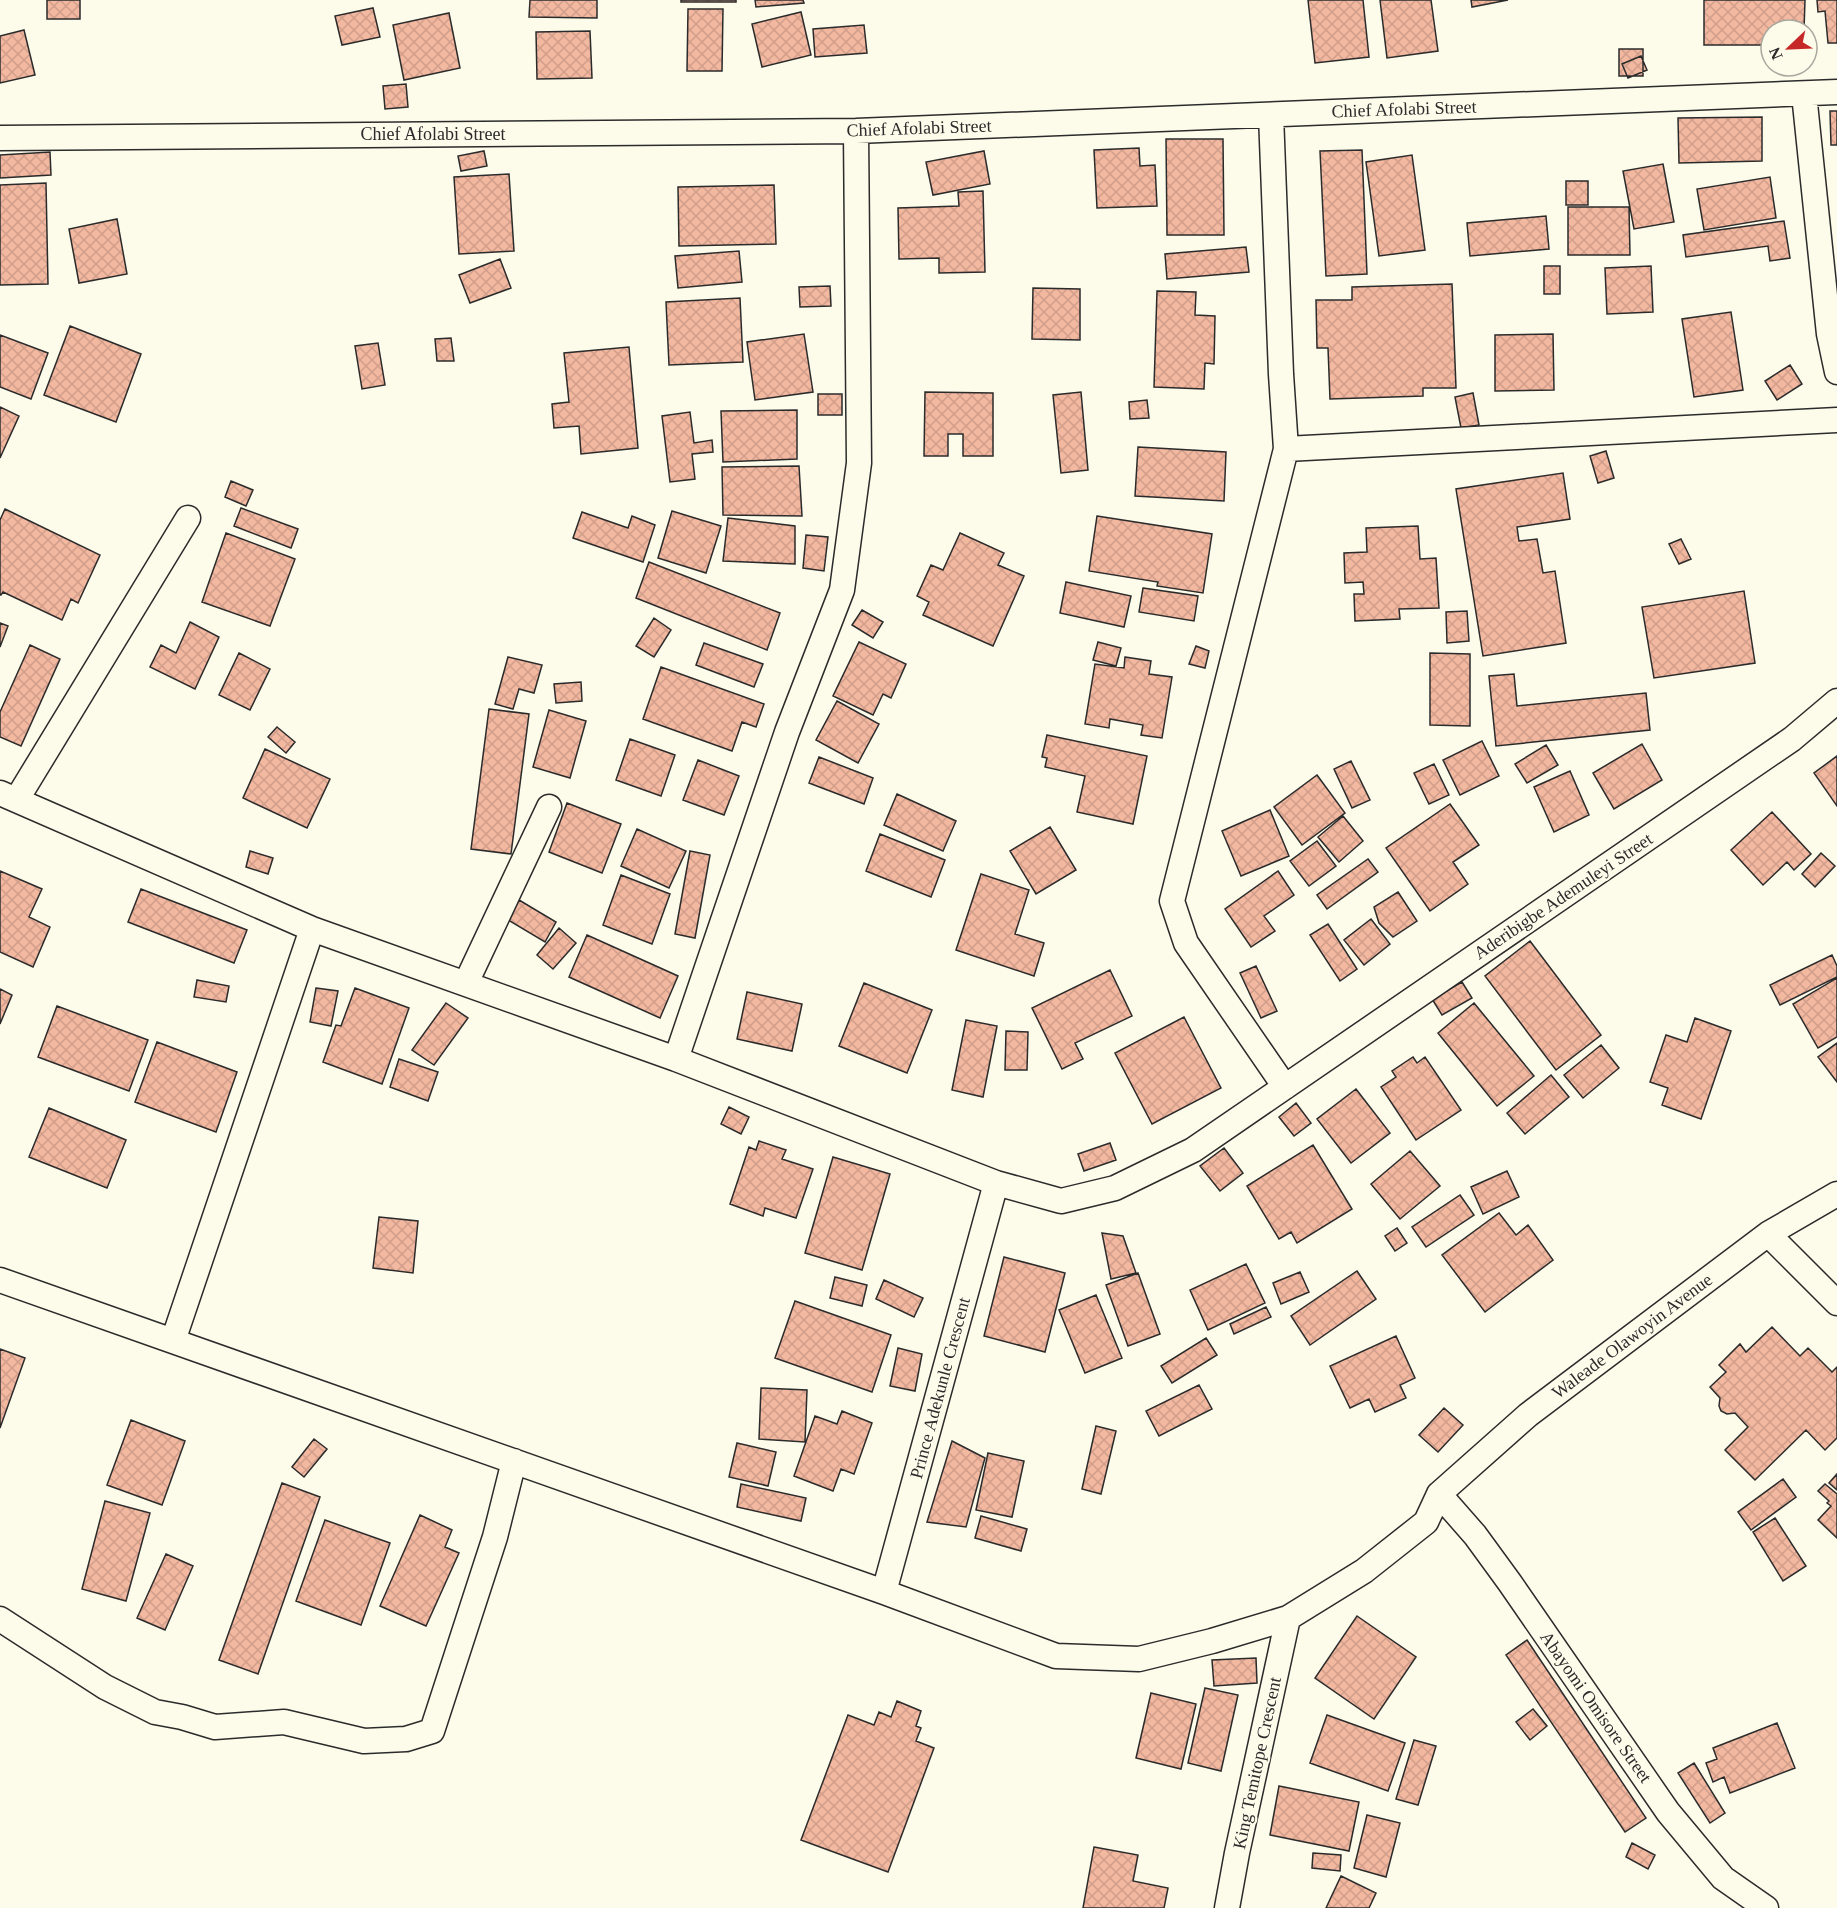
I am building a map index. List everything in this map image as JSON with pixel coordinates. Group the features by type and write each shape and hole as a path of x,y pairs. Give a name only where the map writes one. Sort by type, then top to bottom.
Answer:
{"street":[{"name":"Chief Afolabi Street","path":"0,138 856,130 1837,92"},
{"path":"1804,94 1829,334 1837,372"},
{"path":"1271,115 1286,449 1173,902 1186,943 1285,1087"},
{"path":"676,1059 787,732 842,590 860,463 856,130"},
{"path":"1286,449 1837,420"},
{"path":"9,796 188,518"},
{"name":"Aderibigbe Ademuleyi Street","path":"9,796 312,928 676,1059 996,1183 1061,1201 1115,1188 1193,1150 1792,740 1837,701"},
{"path":"466,983 549,807"},
{"path":"173,1341 312,928"},
{"name":"Prince Adekunle Crescent","path":"884,1592 996,1183"},
{"name":"Waleade Olawoyin Avenue","path":"1439,1494 1528,1415 1768,1234 1837,1194"},
{"path":"1768,1234 1837,1303"},
{"path":"0,1280 884,1592 1056,1656 1139,1659 1212,1641 1288,1618 1364,1571 1426,1522 1439,1494"},
{"path":"0,1619 105,1687 154,1712 182,1717 215,1727 284,1722 363,1741 406,1740 432,1731 495,1537 514,1461"},
{"name":"Abayomi Omisore Street","path":"1439,1494 1475,1535 1503,1573 1668,1812 1723,1878 1767,1908"},
{"name":"King Temitope Crescent","path":"1227,1908 1288,1618"}],"building":[{"path":"47,0 80,0 80,19 47,19"},
{"path":"530,0 597,0 597,18 529,17"},
{"path":"681,0 736,0 736,2 681,2"},
{"path":"755,0 803,0 804,3 756,7"},
{"path":"1308,0 1363,0 1369,57 1315,63"},
{"path":"1380,0 1431,0 1438,51 1387,58"},
{"path":"1471,0 1508,0 1472,7"},
{"path":"1704,0 1805,0 1804,18 1759,18 1759,45 1704,45"},
{"path":"1817,0 1837,0 1837,43 1828,43 1825,11 1818,12"},
{"path":"373,8 380,37 342,45 335,16"},
{"path":"688,9 723,9 722,71 687,71"},
{"path":"801,12 811,55 762,67 752,24"},
{"path":"449,13 460,68 404,80 393,25"},
{"path":"864,25 867,53 815,57 813,29"},
{"path":"24,30 35,75 0,83 0,36"},
{"path":"590,31 592,78 537,79 536,32"},
{"path":"1619,49 1643,49 1643,76 1619,76"},
{"path":"1641,56 1647,70 1628,78 1622,64"},
{"path":"406,84 408,107 385,109 383,86"},
{"path":"1830,111 1837,111 1837,145 1831,145"},
{"path":"1762,117 1762,161 1679,163 1678,118"},
{"path":"1166,139 1223,139 1224,235 1167,235"},
{"path":"1139,148 1140,166 1155,165 1157,206 1097,208 1094,150"},
{"path":"1362,150 1367,274 1326,276 1320,151"},
{"path":"484,151 487,166 461,171 458,156"},
{"path":"984,151 990,184 933,195 926,162"},
{"path":"50,152 51,175 0,178 0,155"},
{"path":"1412,155 1425,250 1379,256 1366,162"},
{"path":"1663,164 1674,222 1634,229 1623,171"},
{"path":"509,174 514,251 459,254 454,177"},
{"path":"1770,177 1776,218 1704,230 1697,189"},
{"path":"1566,181 1588,181 1588,205 1566,205"},
{"path":"46,183 48,284 0,285 0,185"},
{"path":"774,185 776,244 679,246 678,187"},
{"path":"983,191 985,272 939,273 939,258 899,259 898,208 959,206 958,192"},
{"path":"1568,207 1629,207 1630,255 1568,255"},
{"path":"1546,216 1549,249 1470,256 1467,223"},
{"path":"117,219 127,274 79,283 69,229"},
{"path":"1784,221 1790,258 1770,261 1768,246 1686,257 1683,235"},
{"path":"1246,247 1249,272 1167,279 1165,254"},
{"path":"739,251 742,282 678,288 675,256"},
{"path":"500,259 511,288 470,303 459,275"},
{"path":"1544,266 1560,266 1560,294 1544,294"},
{"path":"1651,266 1653,312 1607,314 1605,268"},
{"path":"1452,284 1456,388 1423,388 1423,396 1330,399 1328,348 1317,348 1316,300 1352,300 1352,287"},
{"path":"830,286 831,306 800,307 799,287"},
{"path":"1033,288 1080,289 1080,340 1032,339"},
{"path":"1157,291 1196,292 1195,315 1215,316 1214,364 1205,363 1204,389 1154,387"},
{"path":"740,298 743,362 669,365 666,302"},
{"path":"1731,312 1743,390 1694,397 1682,319"},
{"path":"70,326 141,354 116,422 44,395"},
{"path":"804,334 813,392 755,400 747,342"},
{"path":"1553,334 1554,390 1495,391 1495,335"},
{"path":"0,335 48,353 31,399 0,387"},
{"path":"451,338 454,361 437,361 435,339"},
{"path":"378,343 385,385 362,389 355,346"},
{"path":"629,347 638,448 581,454 579,426 554,428 552,404 569,402 564,353"},
{"path":"1790,365 1802,384 1777,400 1765,381"},
{"path":"925,392 993,393 993,456 963,456 963,434 948,434 948,456 924,456"},
{"path":"1081,392 1088,470 1061,473 1053,395"},
{"path":"1473,393 1479,425 1461,428 1455,397"},
{"path":"818,394 842,394 842,415 818,415"},
{"path":"1147,400 1149,418 1130,419 1129,402"},
{"path":"0,407 19,416 0,458"},
{"path":"797,410 797,459 723,462 721,411"},
{"path":"690,412 694,443 712,440 713,452 692,454 695,479 670,482 662,416"},
{"path":"1138,447 1226,452 1224,501 1135,496"},
{"path":"1606,451 1614,478 1598,483 1590,456"},
{"path":"799,466 802,516 723,515 722,467"},
{"path":"1563,473 1570,519 1517,527 1519,541 1537,539 1543,573 1555,571 1566,643 1483,656 1456,489"},
{"path":"231,481 253,490 246,506 225,497"},
{"path":"241,508 298,529 291,548 234,526"},
{"path":"5,509 100,555 78,603 71,599 62,620 3,592 0,595 0,520"},
{"path":"672,511 721,526 706,573 658,558"},
{"path":"582,512 628,528 632,516 655,525 643,562 573,538"},
{"path":"1097,516 1212,534 1203,593 1157,586 1158,582 1089,571"},
{"path":"728,518 795,526 795,564 723,561"},
{"path":"1418,526 1420,559 1436,558 1439,608 1399,609 1400,619 1355,621 1354,594 1364,594 1363,582 1345,583 1344,553 1367,552 1366,528"},
{"path":"226,533 295,559 270,626 202,602"},
{"path":"960,533 1004,553 998,565 1024,576 993,646 923,615 929,602 917,596 931,565 943,570"},
{"path":"806,535 828,537 824,571 803,568"},
{"path":"1681,539 1691,559 1679,564 1669,544"},
{"path":"649,562 780,613 767,650 636,598"},
{"path":"1066,582 1131,596 1124,627 1060,613"},
{"path":"1143,588 1198,596 1194,621 1139,612"},
{"path":"1744,591 1755,663 1654,678 1642,607"},
{"path":"862,610 883,622 873,638 852,625"},
{"path":"1467,611 1469,641 1447,643 1446,612"},
{"path":"654,618 671,630 654,657 636,646"},
{"path":"190,622 219,637 195,689 150,667 161,645 176,653"},
{"path":"0,623 8,626 0,647"},
{"path":"859,642 906,664 891,698 883,694 873,715 833,696"},
{"path":"1098,642 1121,648 1116,666 1093,660"},
{"path":"704,643 763,664 754,687 696,665"},
{"path":"30,645 60,659 21,746 0,737 0,712"},
{"path":"1196,646 1209,651 1205,668 1189,664"},
{"path":"239,653 270,669 250,710 219,695"},
{"path":"1430,653 1470,654 1470,726 1430,725"},
{"path":"508,657 542,665 534,693 519,689 513,709 495,704"},
{"path":"1125,657 1151,661 1149,674 1172,677 1162,738 1141,735 1143,725 1110,719 1109,728 1085,724 1095,664 1124,668"},
{"path":"661,667 764,704 756,727 742,722 732,751 643,719"},
{"path":"1514,674 1517,706 1646,693 1650,730 1496,746 1489,676"},
{"path":"581,682 582,701 556,703 554,684"},
{"path":"837,701 879,724 858,763 816,740"},
{"path":"489,709 529,714 511,854 471,849"},
{"path":"549,710 586,721 570,778 533,767"},
{"path":"277,727 295,742 286,753 268,737"},
{"path":"1047,735 1147,756 1133,824 1077,812 1085,776 1045,767 1047,758 1042,757"},
{"path":"630,739 675,755 661,796 616,780"},
{"path":"1482,741 1499,776 1460,795 1443,760"},
{"path":"1642,744 1662,780 1614,809 1593,773"},
{"path":"1546,745 1558,765 1527,783 1515,764"},
{"path":"265,749 330,779 307,828 243,798"},
{"path":"1837,756 1837,806 1814,773"},
{"path":"819,757 873,778 864,804 809,783"},
{"path":"698,760 739,776 724,815 683,800"},
{"path":"1351,761 1370,800 1352,808 1334,769"},
{"path":"1434,764 1449,795 1429,804 1414,773"},
{"path":"1570,771 1589,815 1554,832 1534,787"},
{"path":"1317,775 1345,813 1302,845 1274,807"},
{"path":"897,794 956,821 943,851 884,825"},
{"path":"567,803 621,824 602,873 549,852"},
{"path":"1450,804 1479,845 1453,862 1468,884 1430,911 1386,848"},
{"path":"1270,810 1289,856 1241,876 1222,831"},
{"path":"1772,812 1811,854 1794,870 1787,862 1763,885 1731,850"},
{"path":"1343,816 1363,841 1339,862 1318,837"},
{"path":"1050,827 1076,870 1036,894 1010,851"},
{"path":"637,829 686,851 669,888 621,866"},
{"path":"880,834 945,860 931,897 866,871"},
{"path":"1317,841 1336,866 1309,886 1290,861"},
{"path":"250,851 273,858 268,874 246,867"},
{"path":"690,851 710,855 695,938 675,934"},
{"path":"1821,853 1835,866 1815,887 1802,874"},
{"path":"1368,859 1378,872 1327,909 1317,895"},
{"path":"0,871 42,889 29,917 50,927 33,967 0,952"},
{"path":"1278,871 1294,895 1264,916 1275,931 1251,947 1225,909"},
{"path":"981,874 1029,890 1015,934 1044,943 1034,976 956,950"},
{"path":"621,875 670,894 652,944 603,925"},
{"path":"141,889 247,930 234,963 128,922"},
{"path":"1398,892 1417,921 1393,937 1379,923 1374,907"},
{"path":"519,900 556,922 545,942 508,920"},
{"path":"1371,919 1390,944 1364,965 1344,940"},
{"path":"1328,924 1357,969 1340,981 1310,935"},
{"path":"559,928 576,943 553,969 537,955"},
{"path":"587,935 678,976 660,1018 569,977"},
{"path":"1530,941 1601,1035 1556,1070 1485,976"},
{"path":"1832,955 1837,966 1837,977 1780,1005 1770,985"},
{"path":"1256,966 1277,1011 1261,1018 1240,973"},
{"path":"1110,970 1132,1016 1075,1043 1083,1059 1062,1069 1032,1008"},
{"path":"1837,978 1837,1037 1818,1048 1793,1004"},
{"path":"197,980 229,986 226,1002 194,997"},
{"path":"1462,982 1472,998 1442,1015 1432,999"},
{"path":"864,983 932,1010 907,1073 839,1046"},
{"path":"316,988 338,991 331,1026 310,1022"},
{"path":"355,988 409,1008 382,1084 323,1062 336,1025 341,1026"},
{"path":"0,989 12,995 0,1024"},
{"path":"747,992 802,1004 792,1051 737,1039"},
{"path":"446,1003 468,1018 434,1065 412,1050"},
{"path":"1474,1003 1534,1076 1497,1106 1438,1033"},
{"path":"57,1006 148,1040 129,1091 38,1057"},
{"path":"1184,1017 1221,1088 1152,1124 1115,1053"},
{"path":"1695,1018 1731,1031 1701,1119 1662,1105 1668,1088 1650,1082 1666,1035 1687,1042"},
{"path":"966,1020 997,1026 983,1097 952,1090"},
{"path":"1006,1031 1028,1032 1027,1070 1005,1070"},
{"path":"157,1042 237,1072 216,1132 135,1102"},
{"path":"1837,1043 1837,1082 1818,1057"},
{"path":"1601,1045 1619,1068 1583,1098 1564,1075"},
{"path":"1413,1057 1417,1063 1425,1057 1461,1110 1416,1140 1381,1087 1396,1077 1392,1071"},
{"path":"399,1059 438,1072 428,1101 390,1087"},
{"path":"1551,1075 1569,1097 1525,1134 1507,1113"},
{"path":"1356,1089 1390,1133 1351,1163 1317,1119"},
{"path":"1296,1103 1311,1123 1294,1136 1279,1117"},
{"path":"729,1107 749,1117 741,1134 721,1124"},
{"path":"49,1108 126,1140 107,1188 29,1157"},
{"path":"759,1141 786,1150 782,1159 813,1169 796,1218 765,1208 763,1216 730,1204 749,1147 756,1150"},
{"path":"1110,1143 1116,1160 1084,1171 1078,1154"},
{"path":"1313,1145 1352,1209 1297,1243 1291,1232 1279,1239 1247,1186"},
{"path":"1224,1148 1243,1173 1220,1191 1200,1166"},
{"path":"1410,1151 1440,1186 1400,1219 1371,1184"},
{"path":"833,1157 890,1174 862,1270 805,1253"},
{"path":"1507,1171 1519,1197 1483,1214 1471,1187"},
{"path":"1460,1195 1474,1215 1426,1247 1412,1227"},
{"path":"1499,1213 1516,1235 1528,1225 1553,1260 1485,1312 1442,1255"},
{"path":"379,1217 418,1221 413,1273 373,1268"},
{"path":"1397,1228 1407,1243 1395,1251 1385,1236"},
{"path":"1102,1233 1123,1236 1136,1273 1111,1279"},
{"path":"1004,1257 1065,1273 1045,1352 984,1336"},
{"path":"1246,1264 1265,1303 1208,1330 1190,1290"},
{"path":"1357,1271 1376,1299 1310,1345 1291,1316"},
{"path":"1300,1272 1309,1292 1281,1304 1273,1283"},
{"path":"1138,1273 1160,1334 1128,1346 1106,1285"},
{"path":"835,1277 867,1285 862,1306 830,1298"},
{"path":"884,1280 923,1298 914,1317 876,1299"},
{"path":"1096,1295 1122,1358 1085,1373 1059,1310"},
{"path":"795,1301 891,1335 872,1392 775,1358"},
{"path":"1266,1307 1271,1317 1234,1334 1230,1324"},
{"path":"1772,1327 1800,1356 1808,1348 1832,1372 1837,1367 1837,1438 1825,1450 1806,1430 1755,1480 1725,1450 1748,1427 1735,1413 1727,1414 1721,1411 1720,1398 1710,1387 1726,1372 1719,1365 1740,1344 1746,1352"},
{"path":"1396,1336 1415,1378 1400,1385 1406,1398 1375,1412 1369,1399 1350,1408 1330,1366"},
{"path":"1206,1338 1217,1355 1172,1383 1161,1366"},
{"path":"898,1348 922,1354 915,1391 890,1386"},
{"path":"0,1349 25,1358 0,1428"},
{"path":"1199,1385 1212,1409 1159,1436 1146,1411"},
{"path":"761,1388 807,1390 805,1442 759,1439"},
{"path":"1444,1408 1463,1425 1438,1452 1419,1435"},
{"path":"842,1411 872,1423 854,1474 841,1469 833,1491 794,1476 815,1416 837,1424"},
{"path":"131,1420 185,1441 162,1505 107,1485"},
{"path":"1096,1426 1116,1431 1101,1494 1082,1489"},
{"path":"314,1439 327,1449 304,1477 292,1467"},
{"path":"952,1441 985,1458 966,1527 927,1522"},
{"path":"737,1443 776,1452 768,1486 729,1477"},
{"path":"988,1453 1024,1461 1012,1517 976,1510"},
{"path":"1837,1474 1837,1490 1829,1483"},
{"path":"1783,1479 1796,1497 1751,1530 1738,1512"},
{"path":"282,1483 320,1497 258,1674 219,1660"},
{"path":"741,1484 806,1498 801,1521 737,1507"},
{"path":"1825,1484 1837,1494 1837,1538 1818,1520 1831,1506 1818,1491"},
{"path":"105,1501 150,1513 126,1601 82,1589"},
{"path":"420,1515 452,1530 445,1547 459,1553 426,1626 380,1606"},
{"path":"981,1516 1027,1529 1021,1551 975,1538"},
{"path":"1775,1518 1806,1566 1783,1581 1753,1532"},
{"path":"325,1520 390,1543 361,1625 296,1601"},
{"path":"166,1554 193,1566 165,1630 137,1618"},
{"path":"1357,1616 1416,1657 1374,1719 1315,1678"},
{"path":"1527,1640 1646,1818 1625,1832 1506,1655"},
{"path":"1256,1658 1257,1683 1214,1686 1212,1660"},
{"path":"1205,1688 1238,1695 1221,1771 1188,1763"},
{"path":"1151,1693 1196,1704 1181,1769 1136,1758"},
{"path":"897,1701 921,1711 916,1726 921,1728 916,1741 934,1748 888,1872 801,1840 848,1715 874,1725 879,1712 891,1717"},
{"path":"1533,1709 1547,1726 1530,1740 1516,1722"},
{"path":"1327,1715 1405,1743 1388,1791 1310,1763"},
{"path":"1777,1723 1795,1768 1730,1793 1724,1777 1713,1782 1706,1763 1717,1759 1713,1748"},
{"path":"1414,1740 1436,1746 1418,1805 1396,1799"},
{"path":"1694,1763 1725,1813 1710,1823 1678,1773"},
{"path":"1279,1786 1359,1802 1349,1851 1270,1835"},
{"path":"1367,1815 1400,1823 1386,1877 1354,1868"},
{"path":"1632,1843 1655,1855 1648,1869 1626,1857"},
{"path":"1094,1847 1138,1855 1133,1881 1168,1888 1164,1908 1083,1908"},
{"path":"1313,1853 1341,1855 1340,1871 1312,1868"},
{"path":"1341,1876 1376,1893 1369,1908 1326,1908"}]}
